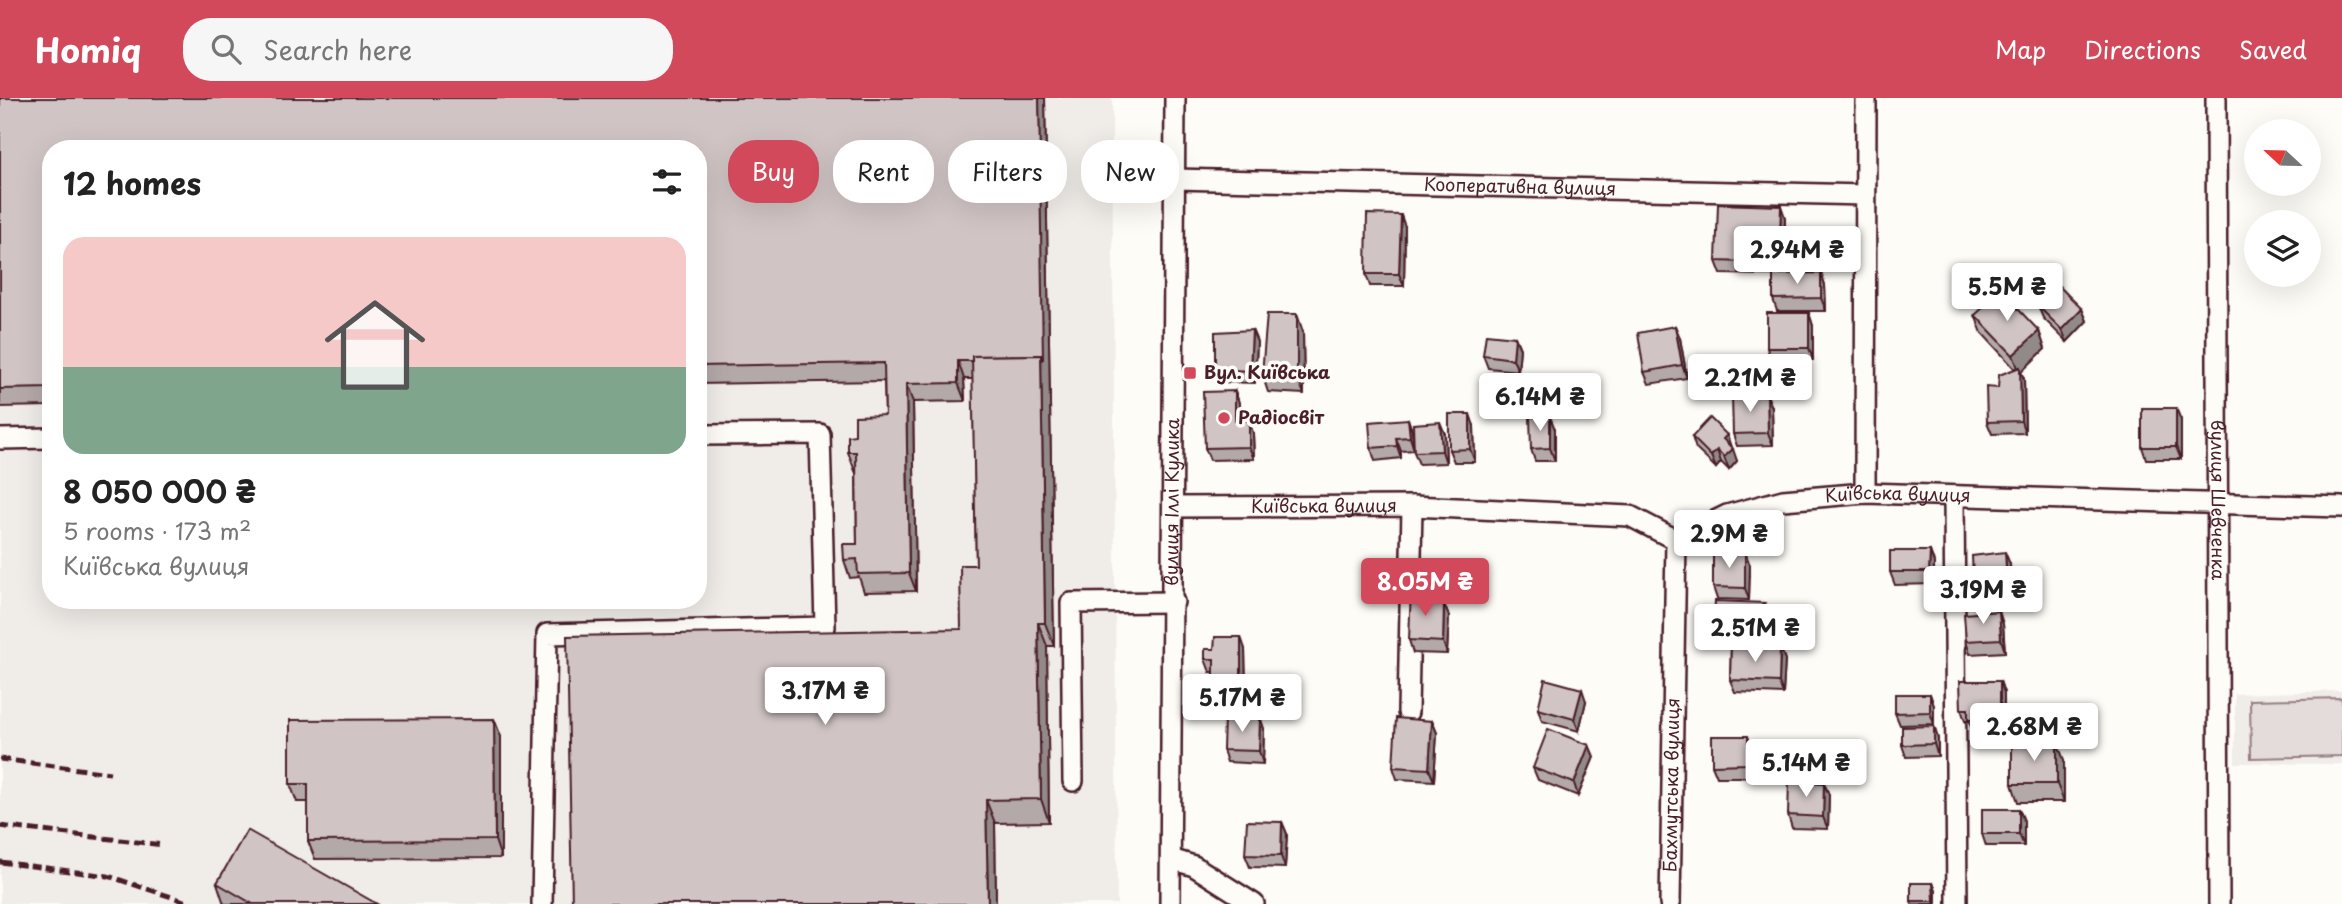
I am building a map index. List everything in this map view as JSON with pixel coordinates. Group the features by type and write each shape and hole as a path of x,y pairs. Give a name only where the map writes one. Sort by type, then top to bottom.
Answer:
{"street":[{"name":"вулиця Іллі Кулика","path":"1174,140 1175,98"},
{"path":"1866,98 1866,493"},
{"name":"вулиця Шевченка","path":"2216,98 2219,904"},
{"name":"Кооперативна вулиця","path":"1179,179 1866,195"},
{"name":"вулиця Іллі Кулика","path":"1170,904 1174,602 1174,203"},
{"path":"542,904 547,634 825,627 820,434 707,435"},
{"path":"0,439 42,438"},
{"name":"Київська вулиця","path":"1174,507 1412,506 1630,516 1676,540 1727,515 1783,500 1866,493 1954,498 2342,507"},
{"path":"1954,498 1957,904"},
{"path":"1408,712 1412,506"},
{"name":"Бахмутська вулиця","path":"1670,904 1676,540"},
{"path":"1073,781 1071,603 1174,602"},
{"path":"1171,859 1194,866 1254,904"}],"shaded area":[{"path":"0,98 1112,98 1112,140 1081,140 1081,203 1113,203 1117,904 0,904"},
{"path":"2342,691 2342,764 2235,763 2235,694"},
{"path":"2342,698 2342,756 2251,758 2250,700"}],"building":[{"path":"0,98 1039,98 1040,140 948,140 948,203 1041,203 1043,360 1041,355 972,356 972,361 958,361 958,383 906,384 909,573 858,574 857,559 844,560 843,544 857,544 856,452 848,452 848,436 855,435 855,416 885,415 884,363 707,366 707,140 42,140 42,388 0,389"},
{"path":"1718,204 1781,206 1779,263 1716,261"},
{"path":"1367,214 1401,215 1399,274 1366,274"},
{"path":"1821,273 1821,298 1773,299 1773,274"},
{"path":"2058,285 2082,309 2062,330 2038,306"},
{"path":"2001,291 2039,331 2013,355 1975,315"},
{"path":"1767,313 1809,313 1809,348 1767,348"},
{"path":"1267,314 1297,314 1297,376 1262,374"},
{"path":"1675,326 1682,365 1644,372 1638,333"},
{"path":"1252,330 1250,371 1215,369 1215,332"},
{"path":"1486,334 1515,337 1513,359 1483,355"},
{"path":"1041,355 1045,623 1038,623 1041,799 986,800 988,904 572,904 567,636 961,629 960,565 976,565 972,356"},
{"path":"2020,367 2021,421 1987,422 1986,387 1998,388 1999,375"},
{"name":"Радіосвіт","path":"1235,391 1235,421 1249,421 1249,447 1205,448 1203,392"},
{"path":"1767,395 1768,433 1733,434 1732,396"},
{"path":"2142,408 2176,408 2176,447 2142,447"},
{"path":"1449,414 1470,414 1470,449 1449,450"},
{"path":"1530,417 1550,417 1550,448 1531,449"},
{"path":"1710,418 1727,435 1723,439 1733,449 1724,457 1717,450 1711,456 1692,437"},
{"path":"1408,419 1410,437 1396,438 1397,446 1371,448 1369,422"},
{"path":"1440,422 1442,451 1414,452 1413,424"},
{"path":"1748,523 1760,523 1760,537 1748,537"},
{"path":"1890,551 1930,551 1929,572 1890,572"},
{"path":"1713,552 1745,552 1745,588 1713,587"},
{"path":"2005,552 2007,583 1985,584 1984,578 1973,578 1972,556"},
{"path":"1411,588 1429,588 1428,603 1444,604 1443,642 1409,640"},
{"path":"1715,601 1765,603 1764,634 1713,633"},
{"path":"1999,611 2001,639 1966,641 1964,614"},
{"path":"1215,637 1241,637 1241,677 1214,677 1214,659 1205,659 1205,649 1214,649"},
{"path":"1731,645 1780,647 1779,682 1730,680"},
{"path":"1545,679 1582,689 1574,719 1538,709"},
{"path":"1960,681 2000,681 2000,719 1968,720 1968,709 1961,709"},
{"path":"1895,694 1930,694 1930,712 1895,713"},
{"path":"1224,716 1260,717 1259,751 1223,750"},
{"path":"1396,718 1432,721 1429,769 1393,767"},
{"path":"494,719 495,840 308,841 308,784 290,784 290,720"},
{"path":"1934,726 1934,744 1902,745 1902,727"},
{"path":"1548,729 1589,745 1574,783 1533,768"},
{"path":"1712,736 1748,736 1748,764 1712,765"},
{"path":"2012,742 2057,742 2057,784 2012,784"},
{"path":"1789,781 1824,783 1823,817 1788,815"},
{"path":"1982,809 2019,809 2019,834 1982,834"},
{"path":"1247,821 1282,822 1281,856 1245,855"},
{"path":"247,830 377,904 253,904 217,883"},
{"path":"1911,883 1933,883 1934,901 1911,901"}],"railway":[{"path":"0,759 110,773"},
{"path":"0,826 163,845"},
{"path":"0,862 108,876 193,904"}],"place":[{"name":"Вул. Київська","path":"1190,373"},
{"name":"Радіосвіт","path":"1224,418"}]}
